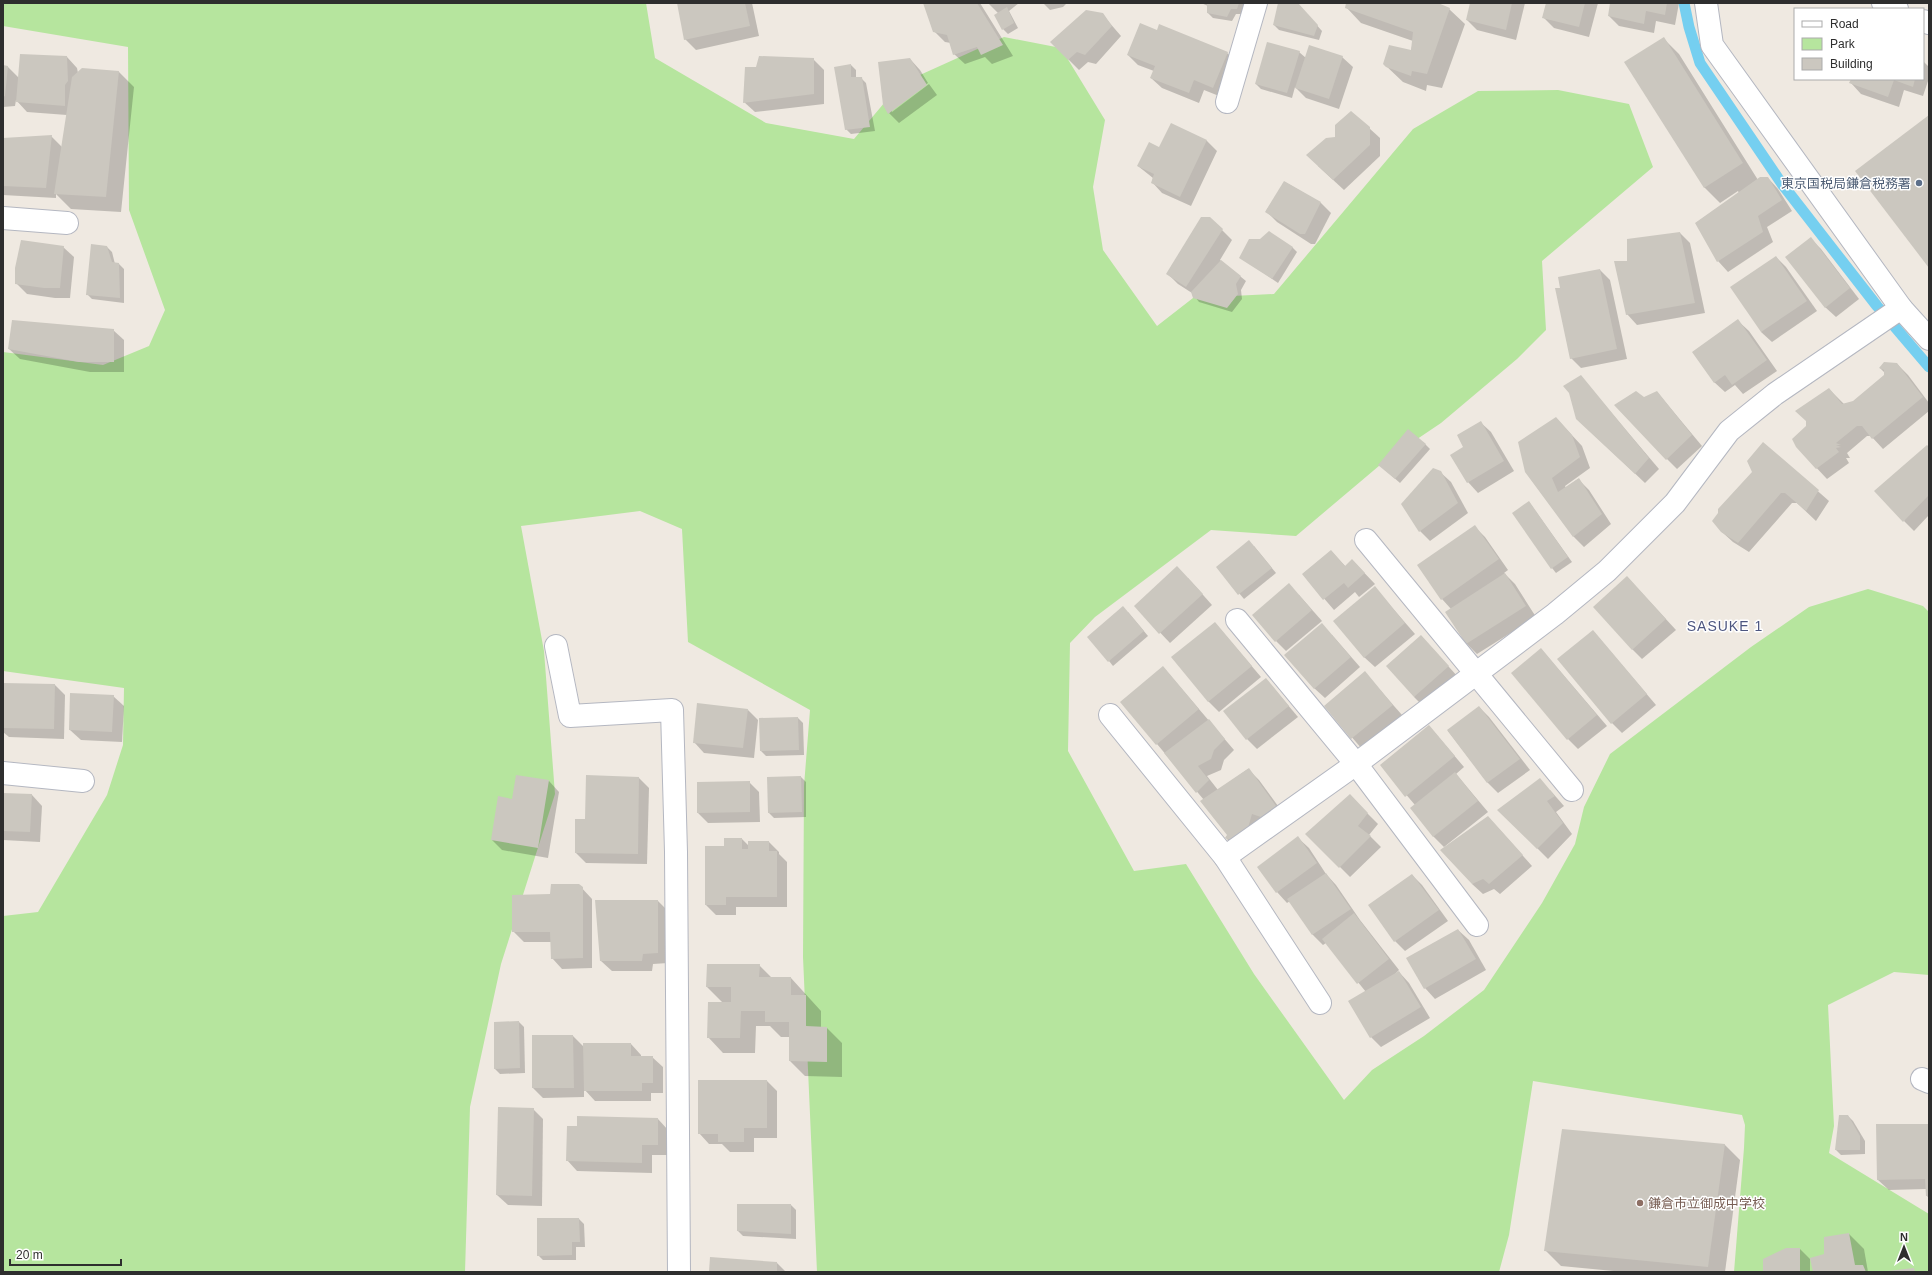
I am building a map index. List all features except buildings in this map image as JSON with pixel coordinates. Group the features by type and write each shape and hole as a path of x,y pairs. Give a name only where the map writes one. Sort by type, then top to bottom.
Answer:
{"street":[{"path":"1227,102 1256,3"},
{"path":"1706,3 1712,45 1901,308 1929,339"},
{"path":"1883,3 1894,8"},
{"path":"3,218 67,223"},
{"path":"1225,857 1356,764 1555,614 1607,571 1675,503 1729,431 1775,394 1901,308"},
{"path":"1366,540 1572,790"},
{"path":"1237,620 1356,764 1477,925"},
{"path":"556,646 570,716 672,710 676,852 679,1272"},
{"path":"1110,715 1225,857 1320,1003"},
{"path":"3,772 82,781"}],"green space":[{"path":"3,3 646,3 655,58 766,123 854,139 900,84 1004,37 1061,48 1105,120 1093,187 1103,250 1157,326 1193,298 1274,294 1413,129 1478,91 1558,90 1629,104 1653,167 1542,261 1546,330 1517,359 1441,423 1386,460 1296,536 1211,530 1095,617 1070,643 1068,751 1134,871 1186,864 1254,974 1344,1100 1372,1070 1424,1036 1484,990 1542,903 1575,844 1584,807 1610,754 1751,647 1809,607 1868,589 1923,606 1929,612 1929,975 1894,972 1828,1005 1834,1126 1829,1153 1929,1214 1929,1272 1734,1272 1744,1148 1745,1125 1742,1115 1533,1081 1509,1235 1499,1272 817,1272 803,957 804,786 810,710 688,642 682,529 640,511 521,526 544,651 555,794 501,964 470,1107 465,1272 3,1272 3,916 38,912 107,795 123,745 124,688 3,671 3,352 103,365 149,346 165,310 129,210 128,47 3,26"}],"waterway":[{"path":"1684,3 1689,27 1700,63 1782,184 1877,306 1929,367"}],"place":[{"name":"東京国税局鎌倉税務署","path":"1919,183"},
{"name":"鎌倉市立御成中学校","path":"1640,1203"}],"district":[{"name":"SASUKE 1","path":"1725,626"}]}
